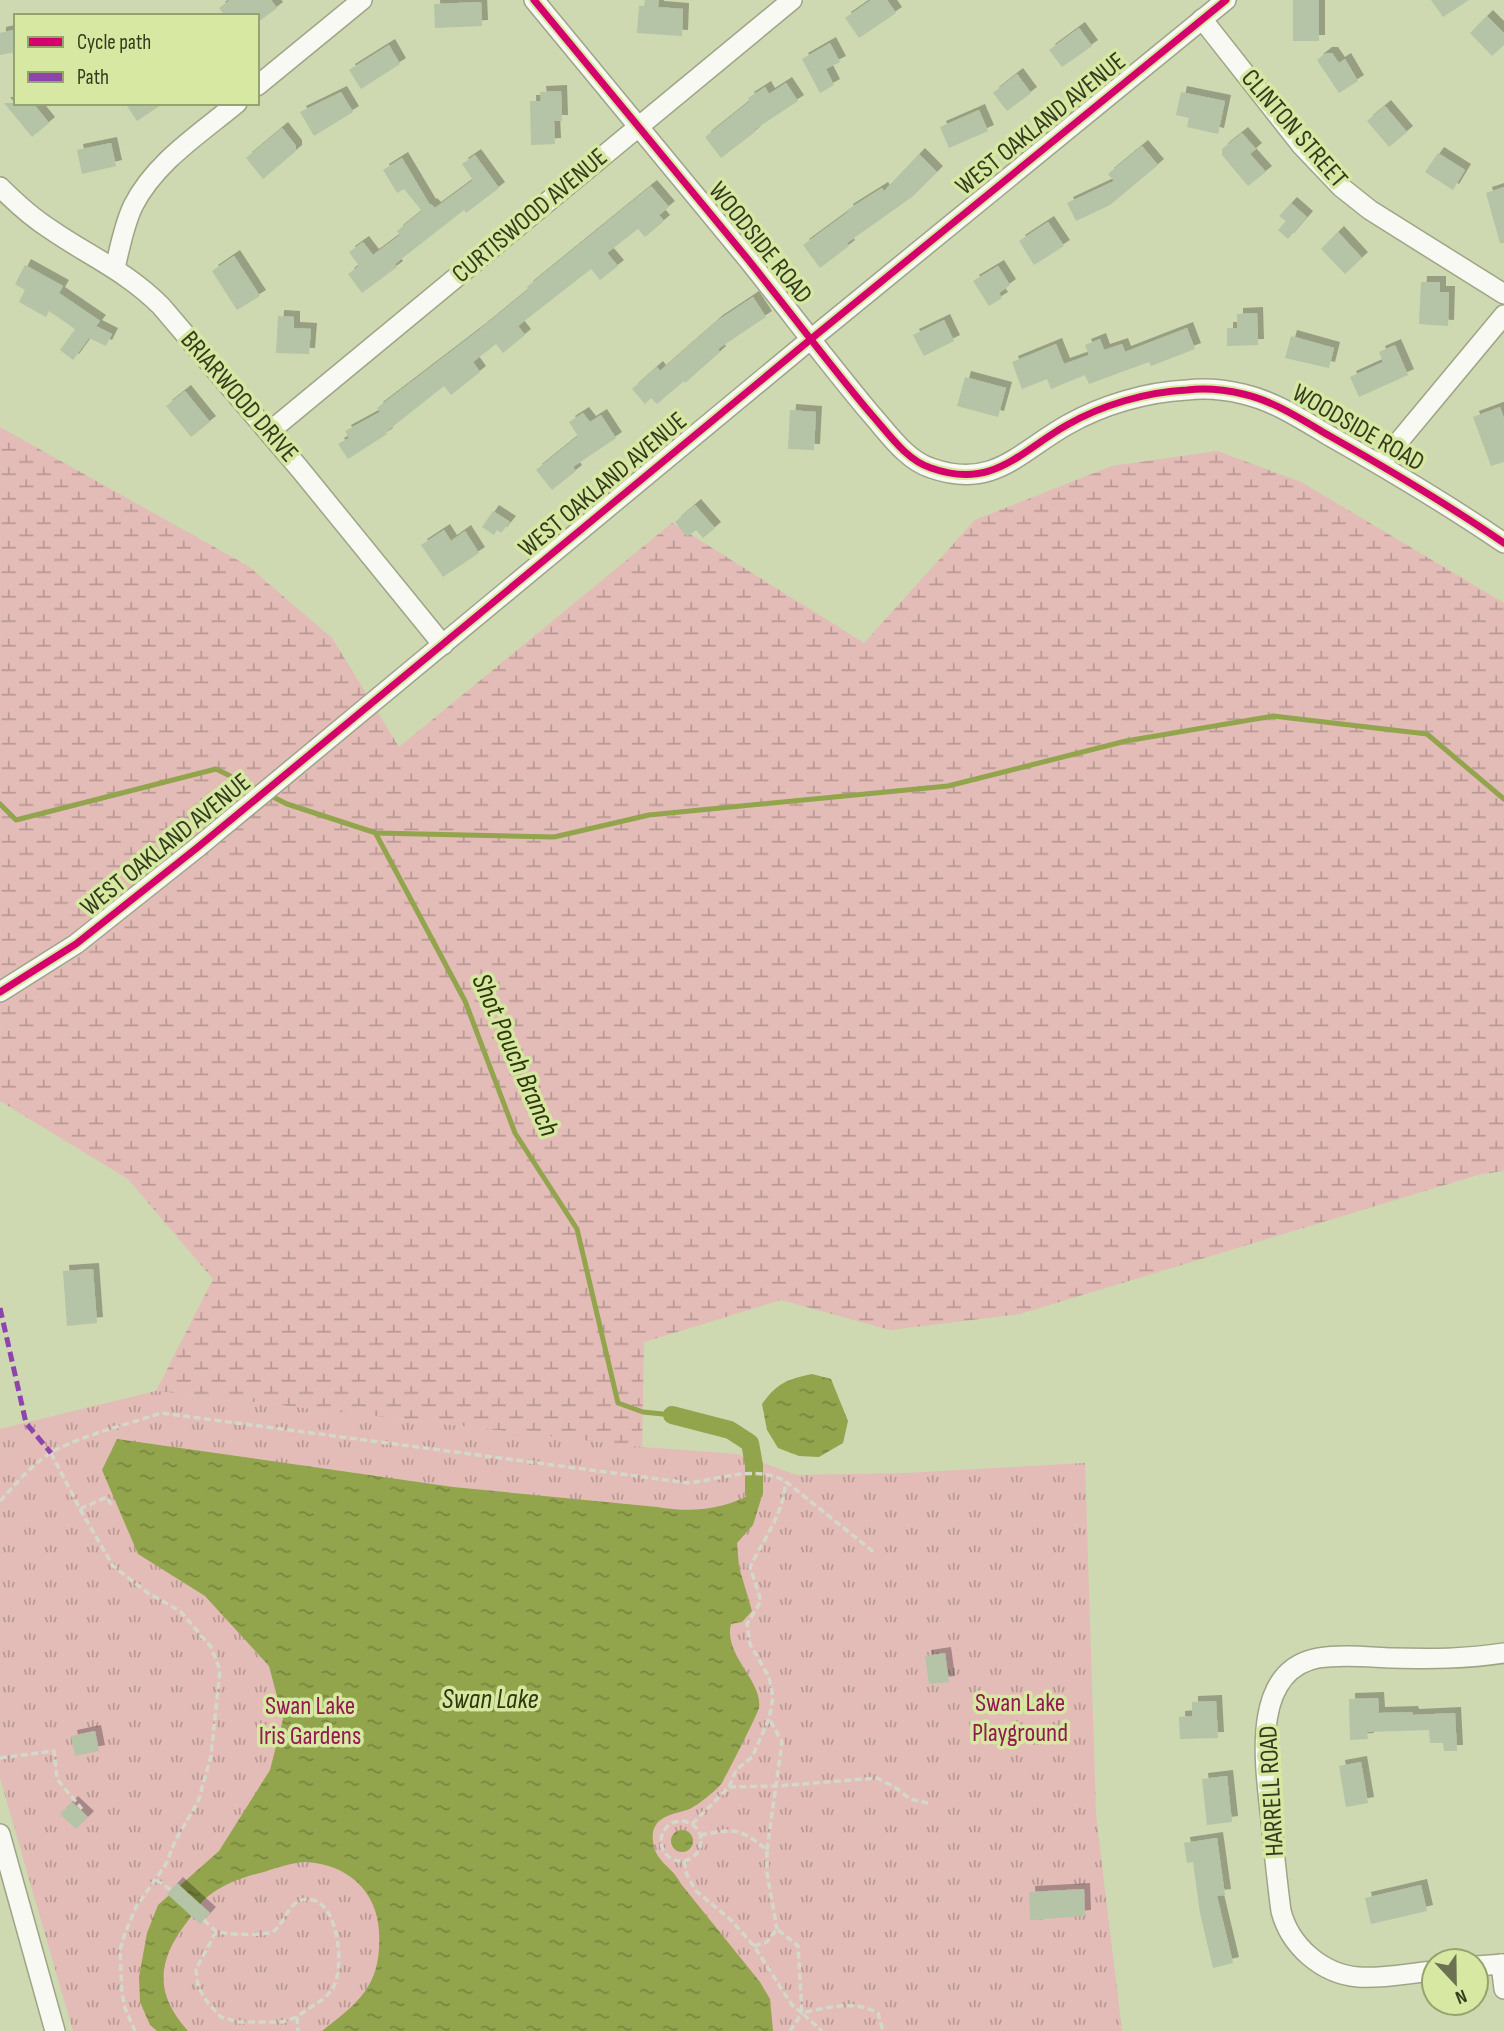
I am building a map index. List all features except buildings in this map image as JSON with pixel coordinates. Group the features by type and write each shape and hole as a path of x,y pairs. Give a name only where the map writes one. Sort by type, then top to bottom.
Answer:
{"street":[{"path":"259,84 362,0"},
{"name":"WOODSIDE ROAD","path":"534,0 865,406 911,457 926,467 948,474 979,474 1005,466 1067,425 1098,410 1144,397 1187,390 1243,394 1272,403 1380,464 1504,544"},
{"name":"CURTISWOOD AVENUE","path":"269,432 792,0"},
{"name":"WEST OAKLAND AVENUE","path":"0,992 76,944 241,812 1226,0"},
{"name":"CLINTON STREET","path":"1202,19 1302,146 1341,187 1370,210 1504,294"},
{"path":"115,268 125,226 141,192 158,171 235,105"},
{"name":"BRIARWOOD DRIVE","path":"0,187 48,228 115,268 142,287 161,306 269,432 443,645"},
{"path":"1380,464 1504,315"},
{"name":"HARRELL ROAD","path":"1420,1972 1359,1977 1332,1971 1298,1945 1283,1919 1278,1888 1264,1745 1266,1720 1279,1685 1297,1666 1317,1658 1336,1656 1449,1659 1504,1653"},
{"path":"0,1834 55,2031"},
{"path":"1503,1964 1504,1989"}],"path":[{"path":"0,1502 18,1481 51,1453 161,1413 689,1483 745,1472 774,1475 875,1553"},
{"path":"51,1453 113,1566 148,1593 180,1611 211,1647 220,1670 211,1756 198,1802 176,1839 166,1864 136,1906 120,1950 124,2001 135,2031"},
{"path":"692,1824 729,1787 736,1770 752,1757 769,1719 773,1697 769,1677 750,1644 748,1634 747,1624 761,1601 750,1567 781,1503 785,1481"},
{"path":"80,1509 107,1497 112,1507"},
{"path":"769,1719 782,1742 770,1818 767,1873 777,1929 798,1946 802,2013 790,2031"},
{"path":"0,1758 54,1751 57,1779 82,1809"},
{"path":"729,1787 877,1778 911,1798 928,1803"},
{"path":"681,1821 692,1824 700,1835 699,1849 694,1856 684,1861 671,1859 661,1840 664,1830 681,1821"},
{"path":"700,1835 731,1830 748,1835 767,1850"},
{"path":"684,1861 687,1875 696,1891 731,1920 754,1946 792,2005 822,2031"},
{"path":"156,1880 171,1890"},
{"path":"204,1920 216,1931 230,1934 269,1934 276,1930 291,1906 312,1900 324,1905 330,1916 340,1957 338,1978 331,1991 297,2017 282,2022 239,2022 221,2017 198,1987 196,1969 216,1931"},
{"path":"754,1946 767,1942 777,1929"},
{"path":"802,2013 832,2006 864,2006 878,2013 883,2031"},
{"path":"297,2017 298,2031"}],"green space":[{"path":"0,427 248,566 332,638 399,747 672,523 864,643 975,520 1112,466 1217,451 1301,482 1504,603 1504,1171 1481,1174 1020,1314 890,1330 781,1300 644,1342 642,1447 156,1391 213,1279 128,1179 0,1101"},
{"name":"Swan Lake Iris Gardens","path":"156,1391 642,1447 737,1454 797,1475 906,1473 1085,1463 1096,1815 1122,2031 73,2031 0,1778 0,1429"}],"water":[{"path":"812,1374 831,1379 848,1421 843,1443 819,1457 799,1456 778,1448 767,1430 762,1404 783,1383"},
{"name":"Swan Lake","path":"117,1439 453,1487 670,1509 707,1509 754,1493 761,1499 753,1525 737,1543 739,1567 752,1611 742,1622 731,1624 730,1635 737,1657 759,1698 759,1708 721,1784 694,1806 658,1822 653,1842 657,1855 760,1982 770,1999 773,2031 322,2031 358,2000 373,1978 377,1965 379,1931 373,1904 357,1882 334,1868 306,1862 289,1864 239,1879 219,1888 204,1900 177,1936 165,1964 165,1990 169,2003 188,2031 157,2031 150,2025 140,2002 139,1977 147,1933 158,1905 219,1851 270,1770 283,1719 269,1666 205,1596 138,1554 102,1470"},
{"path":"682,1830 690,1833 693,1841 690,1849 682,1852 674,1849 671,1841 674,1833"}],"waterway":[{"path":"269,795 287,804 376,833 554,837 649,815 948,786 1126,741 1273,716 1427,734 1504,799"},
{"path":"0,804 16,820 216,769 261,791"},
{"name":"Shot Pouch Branch","path":"376,834 465,1001 515,1133 577,1229 618,1403 643,1412 672,1415"},
{"name":"Shot Pouch Branch","path":"672,1415 730,1430 750,1443 754,1465 754,1493"}],"marked path":[{"path":"0,1308 26,1423 51,1453"}],"cycle path":[{"path":"534,0 746,257 871,414 913,459 931,468 953,474 989,471 1004,465 1067,425 1110,406 1172,391 1223,390 1254,397 1287,411 1417,487 1504,543"},
{"path":"0,992 76,944 198,847 811,339 1226,0"}],"park label":[{"name":"Swan Lake Playground","path":"1020,1718"}]}
